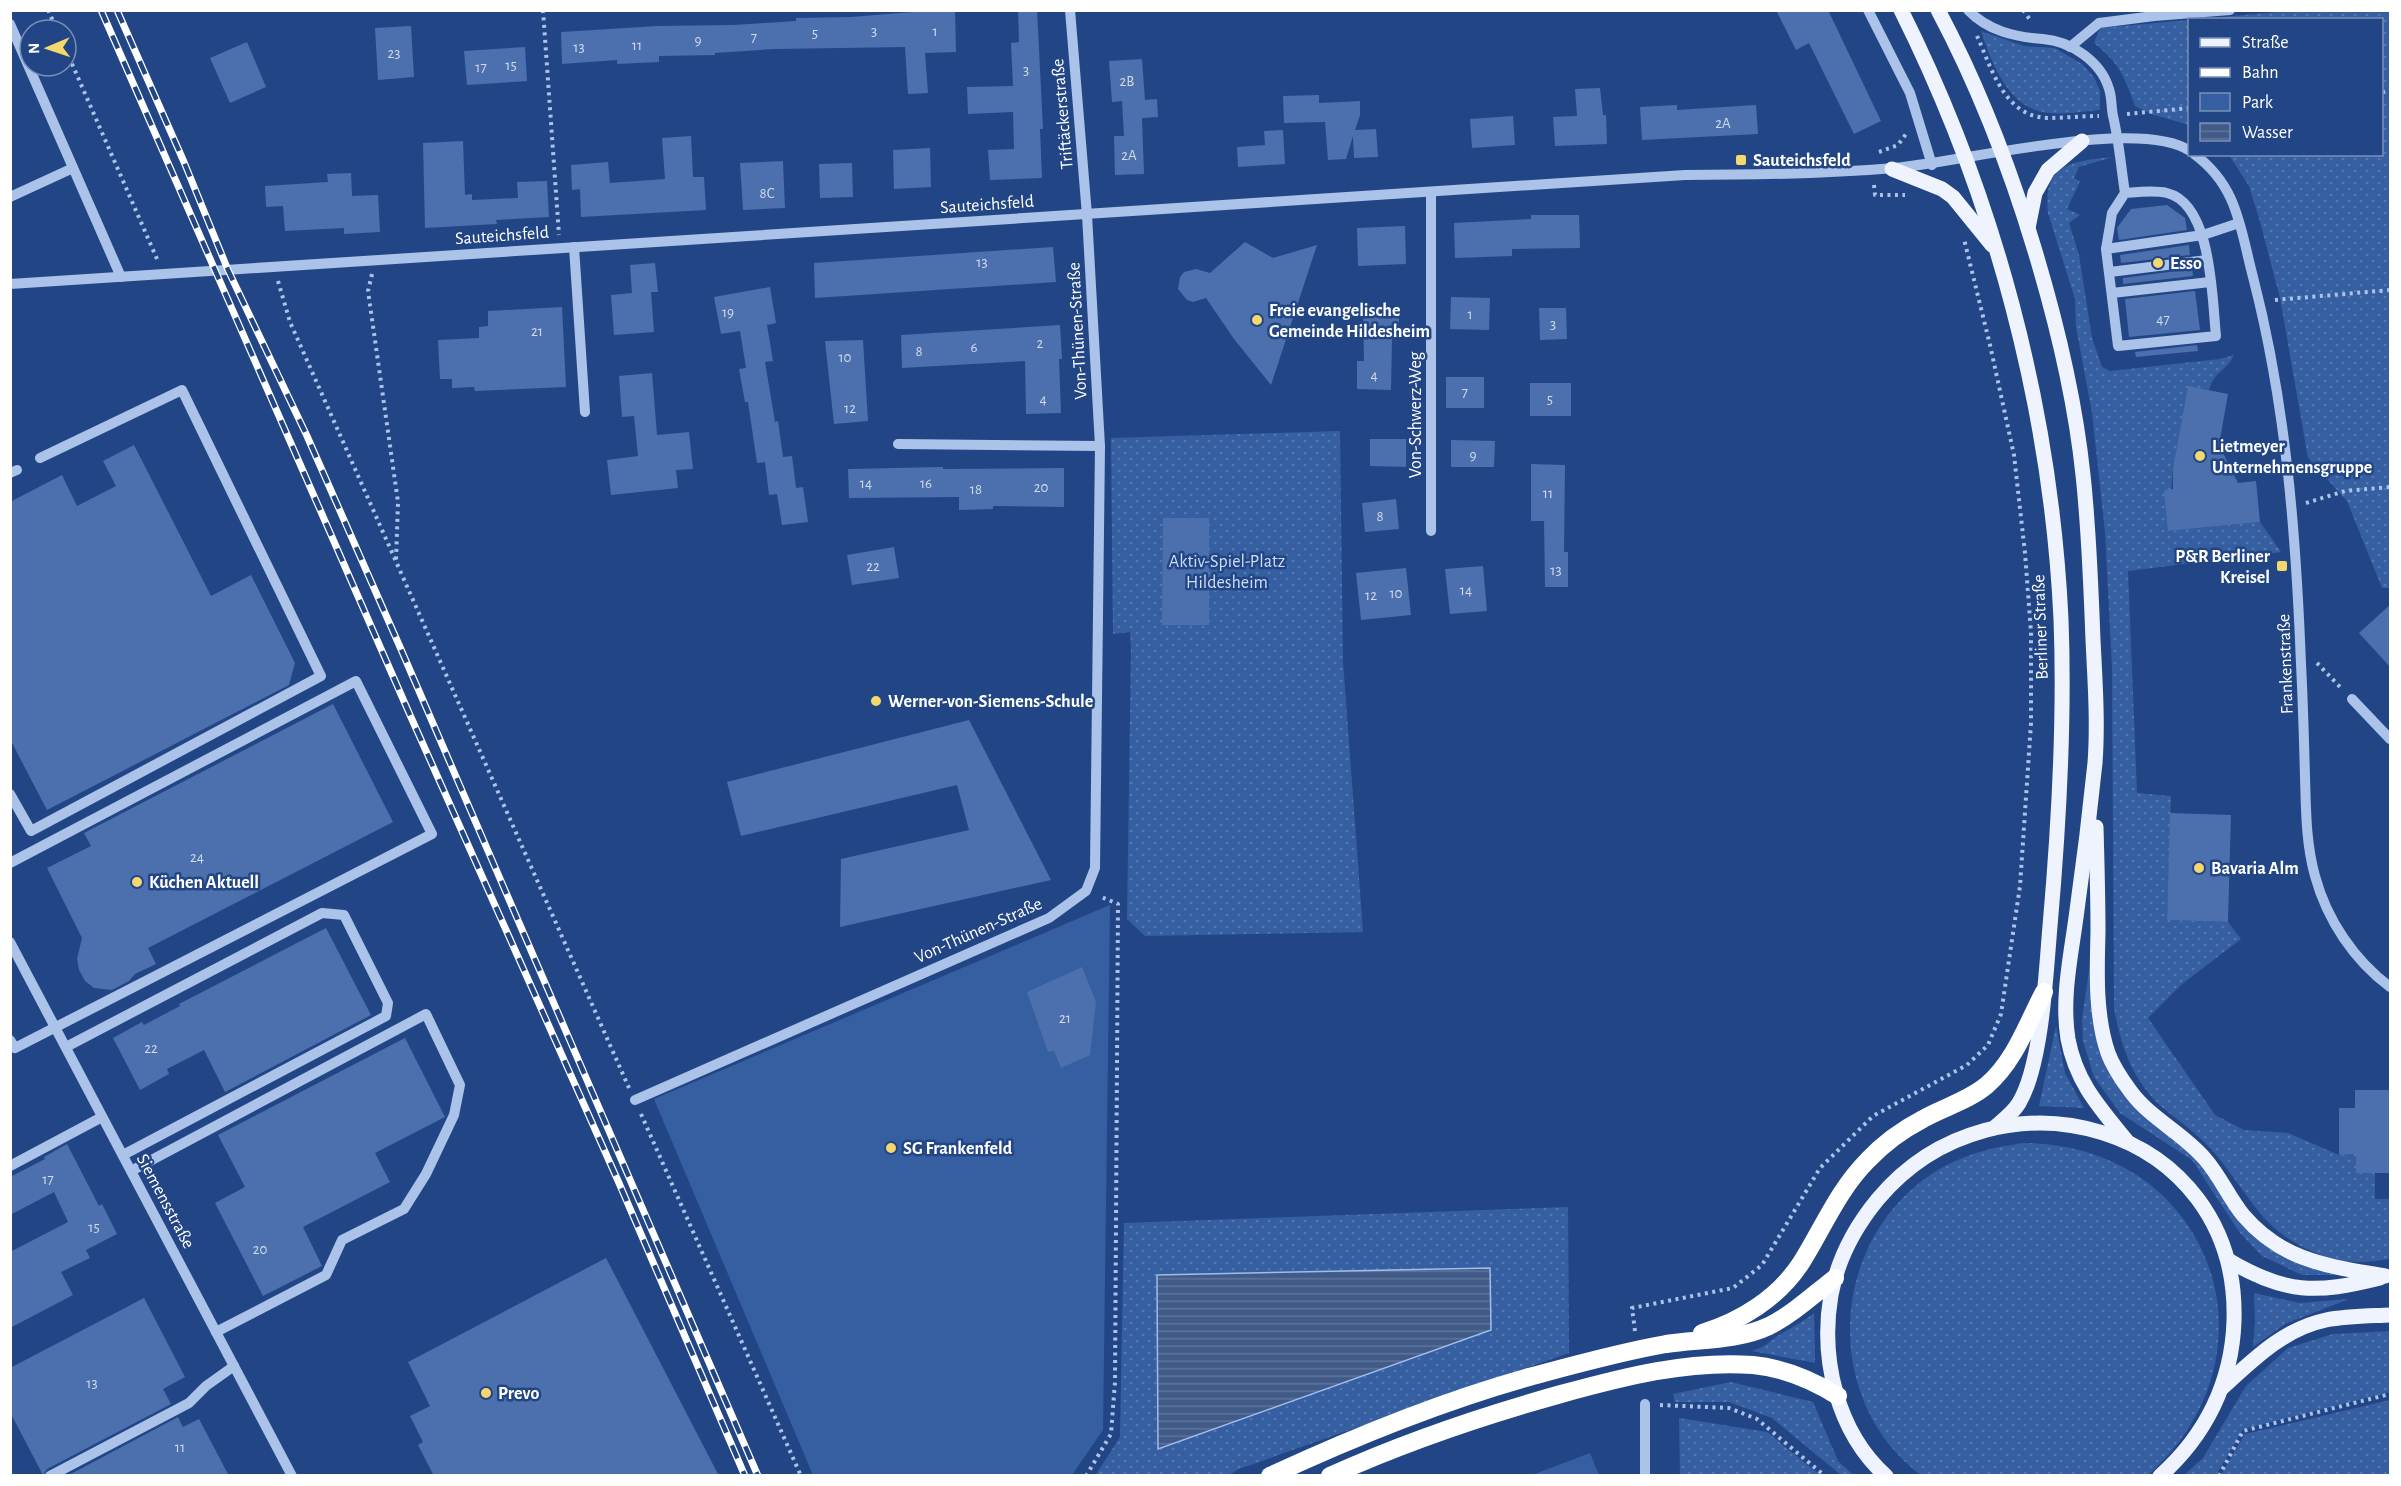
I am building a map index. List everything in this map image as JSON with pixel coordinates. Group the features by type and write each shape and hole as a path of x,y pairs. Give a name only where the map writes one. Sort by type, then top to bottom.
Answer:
{"highway":[{"path":"1668,1344 1733,1321 1772,1296 1800,1264 1839,1195 1866,1161 1902,1131 1972,1096 2000,1072 2013,1054 2044,992"},
{"path":"1270,1476 1385,1425 1482,1390 1629,1351 1747,1334 1767,1327 1788,1316 1835,1278"},
{"path":"1330,1476 1487,1414 1623,1378 1671,1369 1754,1365 1792,1373 1838,1396"}],"main road":[{"name":"Berliner Straße","path":"1901,10 1948,109 1987,216 1996,250 2023,353 2049,483 2061,619 2061,762 2044,992 2036,1047 2025,1089 2019,1104 1994,1128"},
{"path":"1938,10 1956,44 2002,152 2028,228 2055,318 2078,428 2091,577 2095,684 2098,1000 2102,1030 2109,1054 2119,1076 2133,1094 2149,1111 2205,1158 2242,1213 2270,1241 2303,1259 2322,1265 2388,1276"},
{"path":"2028,228 2036,193 2048,170 2082,141"},
{"path":"1892,169 1942,189 1953,196 1996,250"},
{"path":"2095,758 2086,847 2068,978 2066,1010 2068,1040 2088,1095 2126,1140"},
{"path":"1886,1476 1860,1446 1838,1396 1830,1371 1827,1341 1828,1311 1843,1254 1855,1230 1887,1188 1907,1170 1952,1141 1994,1128 2025,1123 2076,1126 2126,1140 2158,1159 2187,1186 2210,1217 2228,1260 2234,1308 2234,1334 2230,1361 2222,1388 2210,1414 2194,1439 2160,1476"},
{"path":"2228,1260 2253,1275 2276,1284 2298,1288 2331,1288 2388,1276"},
{"path":"2222,1388 2265,1349 2289,1333 2326,1320 2391,1315"}],"street":[{"name":"Triftäckerstraße","path":"1070,10 1087,215"},
{"path":"1868,10 1910,93 1932,165"},
{"path":"1968,10 1980,22 1997,30 2070,47 2087,57 2099,69 2109,88 2125,192 2112,213 2106,249 2118,346 2216,336 2203,235 2192,210 2169,193 2125,192"},
{"path":"2070,47 2099,23 2230,10"},
{"path":"10,24 121,277"},
{"path":"1965,159 2002,152 2117,138 2161,140 2188,150"},
{"name":"Frankenstraße","path":"2197,156 2212,167 2230,194 2239,223 2259,302 2287,456 2293,507 2307,829 2315,878 2344,939 2377,977 2391,987"},
{"name":"Sauteichsfeld","path":"10,284 1685,176 1808,174 1892,169 1965,159"},
{"path":"10,197 74,168"},
{"name":"Von-Schwerz-Weg","path":"1431,192 1431,531"},
{"name":"Von-Thünen-Straße","path":"635,1100 1049,918 1086,891 1095,868 1100,446 1087,215"},
{"path":"2106,249 2203,235 2239,223"},
{"path":"574,247 585,412"},
{"path":"2110,272 2207,260"},
{"path":"2112,293 2210,282"},
{"path":"10,794 31,831 321,676 182,390 40,458"},
{"path":"898,444 1100,446"},
{"path":"10,863 356,681 432,834 12,1046"},
{"path":"2352,699 2391,739"},
{"path":"66,1047 322,914 344,915 388,1003 386,1016 123,1155"},
{"name":"Siemensstraße","path":"10,942 15,960 55,1026 292,1476"},
{"path":"131,1171 426,1014 460,1085 454,1115 426,1174 405,1209 342,1240 326,1275 216,1332"},
{"path":"10,1166 102,1117"},
{"path":"50,1476 189,1403 206,1386 234,1366"},
{"path":"1645,1404 1645,1476"}],"path":[{"path":"543,10 560,248"},
{"path":"1975,32 2004,95 2012,103 2032,115 2045,118 2188,108"},
{"path":"78,77 155,250 161,274"},
{"path":"1916,195 1875,195 1873,154 1898,145 1909,131 1922,128"},
{"path":"1635,1333 1632,1308 1734,1288 1762,1265 1820,1168 1873,1116 1967,1065 1988,1045 2001,1014 2020,886 2031,723 2031,632 2014,455 1961,228"},
{"path":"375,261 368,291 398,502 396,565"},
{"path":"273,267 285,299 290,322 396,565 801,1476"},
{"path":"2259,302 2391,291"},
{"path":"2293,507 2344,491 2391,487"},
{"path":"2300,645 2352,699"},
{"path":"1086,891 1118,904 1119,945 1115,1382 1111,1434 1086,1476"},
{"path":"2219,1476 2243,1431 2391,1394"},
{"path":"1645,1404 1729,1408 1757,1419 1825,1476"}],"green space":[{"path":"2299,10 2390,11 2390,588 2382,588 2347,501 2308,458 2280,298 2249,186 2230,156 2383,156 2383,18 2210,18"},
{"path":"2188,20 2188,125 2151,114 2135,106 2120,71 2110,57 2094,43 2100,28"},
{"path":"1981,31 2024,46 2055,48 2082,64 2094,77 2100,91 2100,110 2049,113 2023,104 2004,83 1997,71"},
{"path":"2113,157 2079,167 2074,178 2080,181 2067,209 2080,215 2069,223 2079,255 2092,338 2102,367 2110,371 2220,359 2234,355 2228,365 2214,378 2209,390 2188,387 2173,468 2168,531 2260,522 2281,552 2128,571 2137,793 2171,796 2167,920 2228,922 2241,939 2182,984 2148,1018 2215,1115 2244,1130 2288,1133 2339,1155 2356,1154 2356,1173 2375,1173 2375,1199 2390,1199 2390,1259 2359,1262 2329,1258 2301,1246 2276,1229 2256,1208 2209,1147 2193,1131 2163,1108 2144,1087 2130,1062 2117,1022 2114,1008 2112,667 2105,532 2092,413 2076,327 2075,299 2048,213 2047,196 2056,174 2064,168 2086,160"},
{"name":"Aktiv-Spiel-Platz Hildesheim","path":"1340,431 1343,661 1363,932 1145,936 1127,919 1131,648 1130,632 1113,634 1111,438"},
{"name":"SG Frankenfeld","path":"1110,905 1103,1430 1072,1475 813,1475 654,1099"},
{"path":"2093,943 2117,1085 2130,1102 2199,1160 2254,1232 2294,1262 2340,1275 2302,1275 2262,1256 2240,1233 2192,1160 2120,1113 2094,1077 2083,1041 2082,1019"},
{"path":"2056,1026 2065,1073 2084,1108 2039,1106"},
{"path":"2026,1143 2090,1153 2143,1179 2182,1217 2208,1265 2219,1318 2213,1372 2190,1426 2148,1475 1921,1475 1890,1445 1868,1411 1855,1372 1850,1332 1854,1291 1866,1252 1887,1216 1917,1185 1955,1161 1983,1151"},
{"path":"1568,1207 1569,1353 1239,1469 1228,1475 1095,1476 1120,1437 1124,1223"},
{"path":"2254,1293 2300,1303 2349,1299 2285,1324 2253,1347"},
{"path":"1814,1313 1815,1363 1752,1351 1765,1345"},
{"path":"2390,1331 2390,1392 2243,1429 2216,1475 2184,1475 2203,1458 2246,1386 2288,1348 2333,1334"},
{"path":"1731,1382 1813,1402 1838,1461 1853,1475 1841,1475 1772,1418 1729,1402 1675,1402 1673,1394"},
{"path":"2390,1400 2390,1475 2221,1475 2245,1434"},
{"path":"1679,1418 1767,1432 1820,1475 1680,1475"},
{"path":"1590,1453 1599,1475 1532,1475"}],"water":[{"path":"1490,1268 1491,1330 1158,1449 1157,1275"}],"building":[{"path":"913,10 955,10 956,52 925,53 928,93 908,94 905,47 775,49 715,53 715,55 659,56 659,62 617,64 617,60 562,64 561,32 658,26 734,25 796,21 796,18 851,17 913,12"},
{"path":"1018,10 1037,10 1043,129 1040,129 1042,178 990,180 988,150 1014,149 1013,112 968,114 967,87 1013,86 1011,43 1019,42"},
{"path":"1776,10 1828,10 1881,121 1854,134 1809,43 1796,50"},
{"path":"411,26 414,77 378,80 375,28"},
{"path":"247,42 266,87 230,103 210,58"},
{"path":"525,47 527,81 467,85 464,51"},
{"path":"1142,59 1145,100 1157,99 1158,117 1142,118 1144,174 1115,175 1114,136 1124,136 1122,101 1112,102 1109,61"},
{"path":"1600,88 1603,115 1606,115 1607,144 1555,146 1553,117 1577,116 1575,89"},
{"path":"1319,95 1319,103 1360,101 1360,115 1355,130 1376,129 1378,157 1354,158 1353,136 1346,159 1328,160 1325,122 1284,123 1283,96"},
{"path":"1677,105 1677,110 1756,105 1758,134 1642,140 1640,107"},
{"path":"1513,116 1515,145 1472,148 1470,119"},
{"path":"1283,130 1285,164 1238,167 1237,147 1265,145 1264,131"},
{"path":"691,136 693,177 704,177 706,210 581,217 580,189 572,190 571,165 608,162 610,183 665,179 662,138"},
{"path":"463,141 465,195 472,194 472,200 518,198 517,182 547,181 549,217 496,220 497,224 425,228 423,143"},
{"path":"930,148 931,187 894,189 893,150"},
{"path":"783,161 785,208 743,210 740,163"},
{"path":"852,163 853,197 820,198 819,164"},
{"path":"351,173 352,196 378,195 380,232 344,234 344,228 285,231 283,206 266,207 265,186 328,182 327,174"},
{"path":"2167,205 2185,218 2187,230 2119,240 2117,228 2131,209"},
{"path":"1531,215 1579,215 1580,248 1512,249 1512,256 1455,258 1454,223 1531,219"},
{"path":"1405,226 1406,264 1358,266 1357,228"},
{"name":"Freie evangelische Gemeinde Hildesheim","path":"1245,242 1273,258 1317,245 1271,385 1234,339 1206,298 1193,302 1187,300 1178,289 1180,277 1184,272 1196,269 1210,273"},
{"path":"2189,245 2190,255 2121,263 2120,255"},
{"path":"1053,247 1056,282 815,298 814,263"},
{"path":"655,263 658,292 651,292 654,332 614,335 611,295 632,293 630,265"},
{"path":"2192,269 2193,276 2123,284 2123,278"},
{"path":"770,287 776,323 767,325 773,361 765,362 783,457 792,456 796,488 803,487 808,522 782,525 777,494 769,495 765,462 757,463 748,402 745,402 739,369 746,368 740,331 721,334 714,297"},
{"path":"2195,291 2200,330 2129,337 2125,299"},
{"path":"1451,297 1490,298 1489,330 1450,329"},
{"path":"562,307 566,387 475,391 474,387 452,388 452,379 440,379 438,340 479,338 479,327 488,326 488,311"},
{"path":"1363,307 1399,307 1399,338 1392,339 1391,390 1357,389 1357,361 1364,361"},
{"path":"1539,308 1566,308 1567,339 1540,340"},
{"path":"1060,325 1061,413 1026,414 1025,361 902,368 901,335"},
{"path":"863,340 868,421 834,424 825,341"},
{"path":"2197,345 2198,351 2136,357 2135,352"},
{"path":"652,373 657,435 689,432 693,469 676,470 678,488 611,495 607,460 638,456 634,416 622,417 619,376"},
{"path":"1446,377 1484,377 1484,408 1446,408"},
{"path":"1530,383 1571,383 1571,416 1530,416"},
{"name":"Lietmeyer Unternehmensgruppe","path":"2188,386 2228,394 2219,445 2238,483 2256,481 2260,522 2168,531 2164,490 2173,489 2173,468"},
{"path":"1370,439 1406,439 1406,467 1370,466"},
{"path":"1451,440 1495,441 1494,467 1451,467"},
{"path":"134,445 211,596 251,575 295,663 289,685 47,810 10,739 10,502 62,475 77,506 116,486 103,461"},
{"path":"1531,464 1565,465 1564,552 1568,552 1568,587 1545,587 1544,521 1531,521"},
{"path":"943,467 943,469 1064,468 1064,507 993,506 993,509 959,510 959,497 849,498 848,469"},
{"path":"1396,499 1399,529 1365,532 1362,503"},
{"path":"1163,518 1209,518 1209,625 1162,625"},
{"path":"894,547 899,578 852,585 847,555"},
{"path":"1483,566 1487,611 1450,614 1445,569"},
{"path":"1406,568 1411,615 1361,620 1356,573"},
{"path":"2391,604 2391,668 2359,633"},
{"path":"333,704 393,822 148,948 156,964 135,974 129,981 112,990 94,988 85,981 79,970 77,959 82,938 47,868 91,846 84,833"},
{"path":"969,720 1051,880 840,927 841,859 969,830 957,785 741,836 727,782"},
{"path":"2170,813 2231,815 2228,922 2167,920"},
{"path":"326,928 371,1015 225,1092 204,1050 167,1069 169,1074 140,1090 113,1038 142,1022 144,1025 180,1006 179,1004"},
{"path":"1082,967 1096,1002 1090,1055 1061,1068 1054,1051 1048,1052 1027,992"},
{"path":"405,1038 445,1117 375,1153 390,1182 303,1227 322,1266 263,1296 215,1203 245,1187 218,1135"},
{"path":"2355,1090 2391,1090 2391,1173 2356,1173 2356,1154 2339,1155 2339,1108 2355,1108"},
{"path":"67,1144 99,1206 102,1204 117,1234 86,1250 90,1258 61,1272 73,1295 10,1328 10,1252 68,1222 54,1192 10,1215 10,1177 45,1159 44,1157"},
{"path":"606,1258 719,1476 434,1476 418,1445 423,1442 410,1416 430,1406 408,1362"},
{"path":"144,1298 185,1377 163,1389 171,1404 47,1469 43,1475 10,1412 10,1368"},
{"path":"178,1417 183,1427 199,1419 229,1476 67,1476"}],"railway":[{"path":"101,10 410,715 619,1183 745,1476"},
{"path":"117,10 184,162 228,270 307,436 400,647 758,1476"}],"place":[{"name":"Sauteichsfeld","path":"1741,160"},
{"name":"Esso","path":"2158,263"},
{"name":"Freie evangelische Gemeinde Hildesheim","path":"1257,320"},
{"name":"Lietmeyer Unternehmensgruppe","path":"2200,456"},
{"name":"P&R Berliner Kreisel","path":"2282,566"},
{"name":"Werner-von-Siemens-Schule","path":"876,701"},
{"name":"Bavaria Alm","path":"2199,868"},
{"name":"Küchen Aktuell","path":"137,882"},
{"name":"SG Frankenfeld","path":"891,1148"},
{"name":"Prevo","path":"486,1393"}]}
